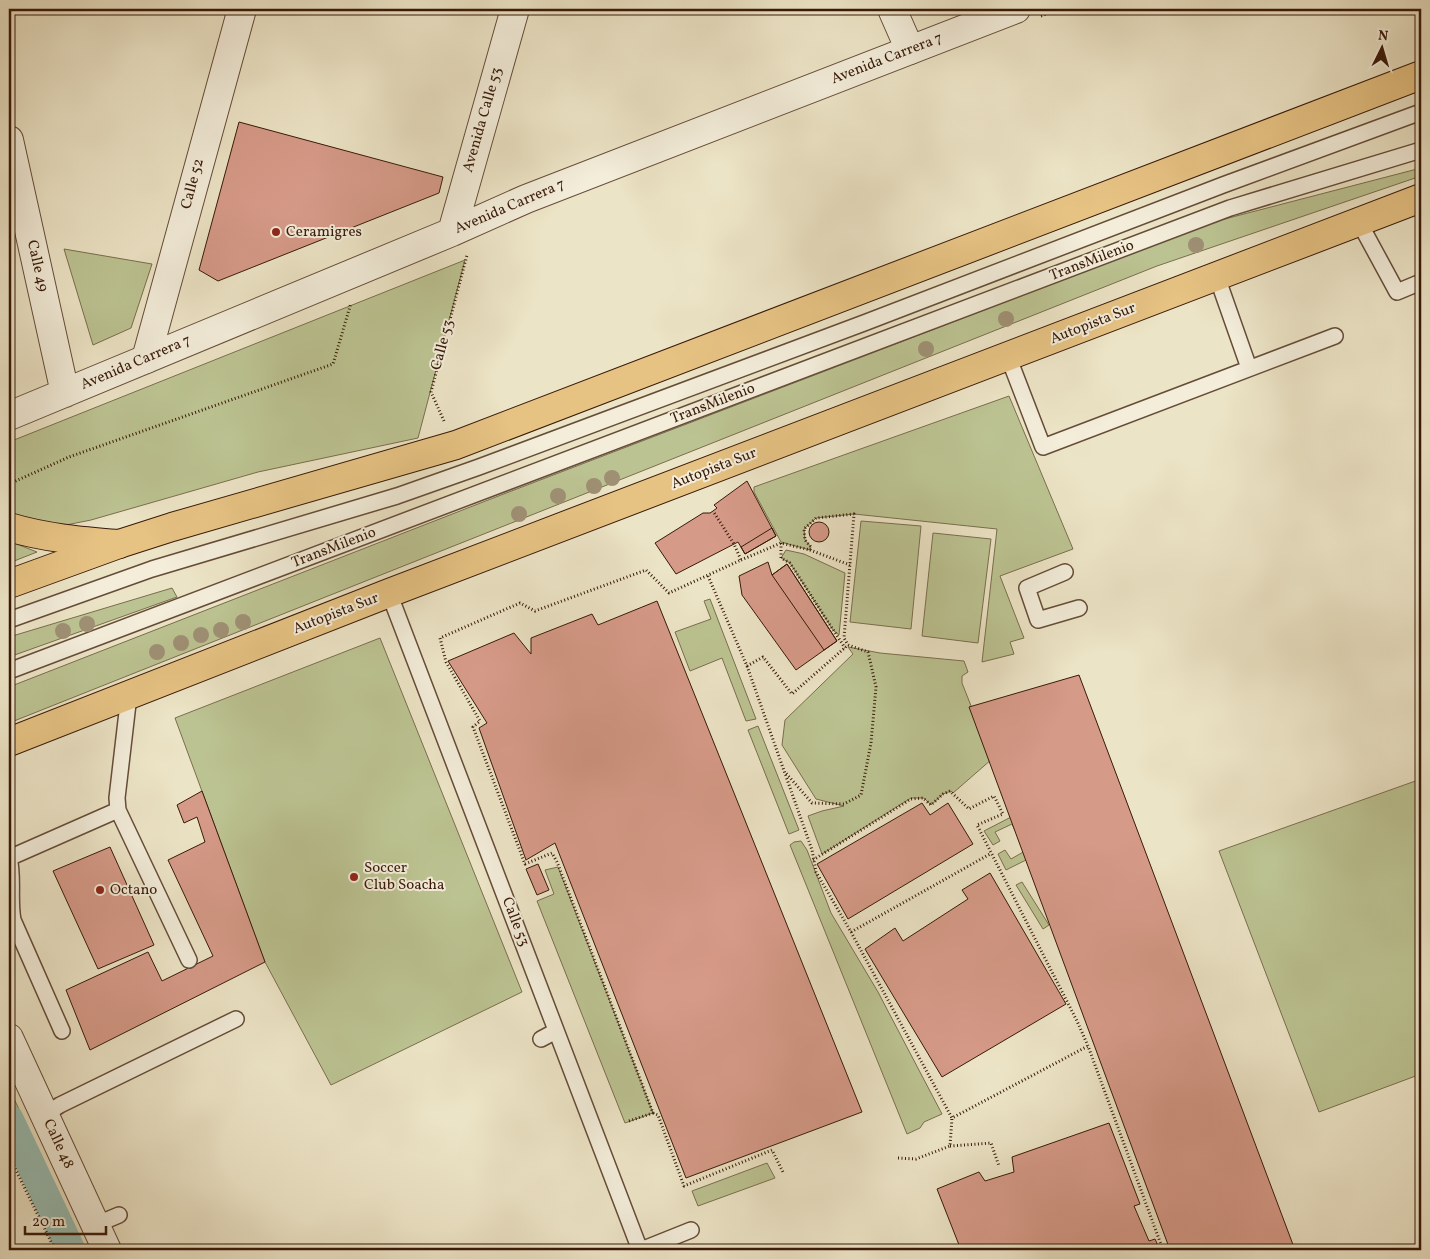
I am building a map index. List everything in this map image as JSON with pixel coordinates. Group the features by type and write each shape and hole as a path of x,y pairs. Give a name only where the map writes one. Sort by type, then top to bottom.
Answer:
{"main road":[{"path":"9,584 119,544 236,508 456,445 1421,75"},
{"name":"Autopista Sur","path":"9,742 389,593 1421,198"},
{"path":"9,527 52,538 119,544"}],"street":[{"name":"Calle 52","path":"146,359 242,9"},
{"name":"Avenida Calle 53","path":"460,242 514,9"},
{"path":"892,9 910,50"},
{"name":"Avenida Carrera 7","path":"9,416 146,359 460,242 526,199 1016,9"},
{"name":"Calle 49","path":"9,145 65,392"},
{"name":"Calle 48","path":"9,1038 107,1250"}],"lane":[{"name":"TransMilenio","path":"9,620 152,570 389,499 479,467 1223,185 1421,112"},
{"name":"TransMilenio","path":"9,671 1230,208 1421,150"},
{"path":"1359,222 1397,292 1421,282"},
{"path":"1216,277 1249,368"},
{"path":"1008,356 1043,448 1335,336"},
{"path":"1065,572 1027,588 1038,620 1079,608"},
{"name":"Calle 53","path":"389,593 640,1250"},
{"path":"129,695 117,798 118,810 189,960"},
{"path":"62,1031 13,920 9,857 118,810"},
{"path":"44,1116 60,1105 236,1019"},
{"path":"541,1038 556,1031"},
{"path":"95,1225 120,1215"},
{"path":"640,1250 691,1230"}],"path":[{"name":"Calle 53","path":"456,445 431,392 460,242"},
{"path":"9,484 70,457 333,364 353,297"},
{"path":"713,511 734,544 741,560"},
{"path":"810,550 811,547 805,540 804,529 816,518 854,514 844,638 847,647"},
{"path":"781,543 781,558 790,563 847,647 868,652 876,687 871,744 861,795 844,804 812,804 784,772"},
{"path":"784,1174 772,1150 684,1186 658,1115 653,1113 557,862 552,853 525,864 473,727 480,721 446,662 440,638 520,603 535,611 646,570 669,593 781,543 810,550 850,565"},
{"path":"708,576 747,666 812,850 816,872 851,932 952,1118 950,1146"},
{"path":"747,666 763,657 792,694 847,647"},
{"path":"813,860 911,799 923,798 931,805 943,794 950,791 969,809 994,796 1003,814 976,824 1088,1046 1163,1250"},
{"path":"851,932 990,854"},
{"path":"952,1118 1088,1046"},
{"path":"629,1121 653,1113"},
{"path":"898,1158 916,1159 950,1146 990,1144 998,1166"},
{"path":"9,1156 55,1250"}],"green space":[{"path":"1421,168 1421,176 1157,266 9,723 9,687 501,495 1217,221"},
{"path":"64,249 152,264 131,328 93,345"},
{"path":"465,260 418,438 258,472 91,520 56,527 9,517 9,442"},
{"path":"1009,396 1073,549 1000,576 1024,638 1010,642 1014,654 982,662 997,529 854,514 816,518 804,529 805,540 811,547 810,550 781,542 754,492 754,487"},
{"path":"861,521 921,526 911,629 850,622"},
{"path":"933,533 991,539 978,643 922,636"},
{"path":"9,541 37,552 9,563"},
{"path":"786,550 804,554 845,573 839,635 833,630 790,563 781,558"},
{"path":"172,588 177,597 9,657 9,637"},
{"path":"710,599 756,719 746,721 722,658 690,671 675,632 711,619 704,601"},
{"name":"Soccer Club Soacha","path":"380,638 522,992 331,1085 265,962 175,718"},
{"path":"848,647 880,653 964,661 968,672 962,676 962,683 992,759 953,793 951,791 943,794 931,805 924,798 911,798 822,854 808,816 844,806 816,799 782,745 785,720 853,654"},
{"path":"758,726 799,830 789,834 748,730"},
{"path":"1421,779 1421,1074 1319,1112 1219,851"},
{"path":"1013,816 1032,857 1006,870 998,854 1005,850 1011,859 1025,851 1012,824 995,832 1000,841 993,845 984,831"},
{"path":"801,841 807,850 831,913 878,992 942,1114 924,1122 920,1128 907,1134 790,845"},
{"path":"558,867 653,1113 625,1123 537,901 554,894 545,870"},
{"path":"1022,882 1049,925 1043,929 1016,885"},
{"path":"9,1088 85,1250 62,1250 9,1141"},
{"path":"767,1163 775,1178 698,1206 692,1191"}],"building":[{"name":"Ceramigres","path":"239,122 443,177 439,193 218,281 199,270"},
{"path":"747,481 776,536 745,554 738,542 676,574 655,543 703,513 713,511 717,508 714,505"},
{"path":"819,522 826,525 829,532 826,539 819,542 812,539 809,532 812,525"},
{"path":"772,528 776,536 745,554 741,547"},
{"path":"768,562 772,575 787,564 837,641 796,670 742,595 739,576"},
{"path":"787,564 837,641 824,650 772,575"},
{"path":"657,601 862,1112 686,1178 555,843 526,860 479,728 487,723 448,661 514,633 531,654 531,638 592,614 598,625"},
{"path":"1079,675 1295,1250 1170,1250 969,707"},
{"path":"202,791 265,962 90,1050 66,990 148,952 162,981 213,956 168,860 205,842 197,817 184,823 177,805"},
{"path":"922,803 930,815 948,803 973,844 848,919 817,864"},
{"path":"110,847 154,945 98,969 53,871"},
{"path":"538,864 549,890 537,895 526,869"},
{"path":"990,873 1066,1004 942,1077 865,949 895,928 903,941 968,899 962,890"},
{"path":"1109,1123 1140,1204 1134,1206 1149,1241 1155,1239 1160,1250 961,1250 937,1189 979,1172 985,1181 1014,1172 1012,1157"}],"waterway":[{"path":"9,1119 71,1250"}],"place":[{"name":"Ceramigres","path":"276,232"},
{"name":"Soccer Club Soacha","path":"354,877"},
{"name":"Octano","path":"100,890"}]}
